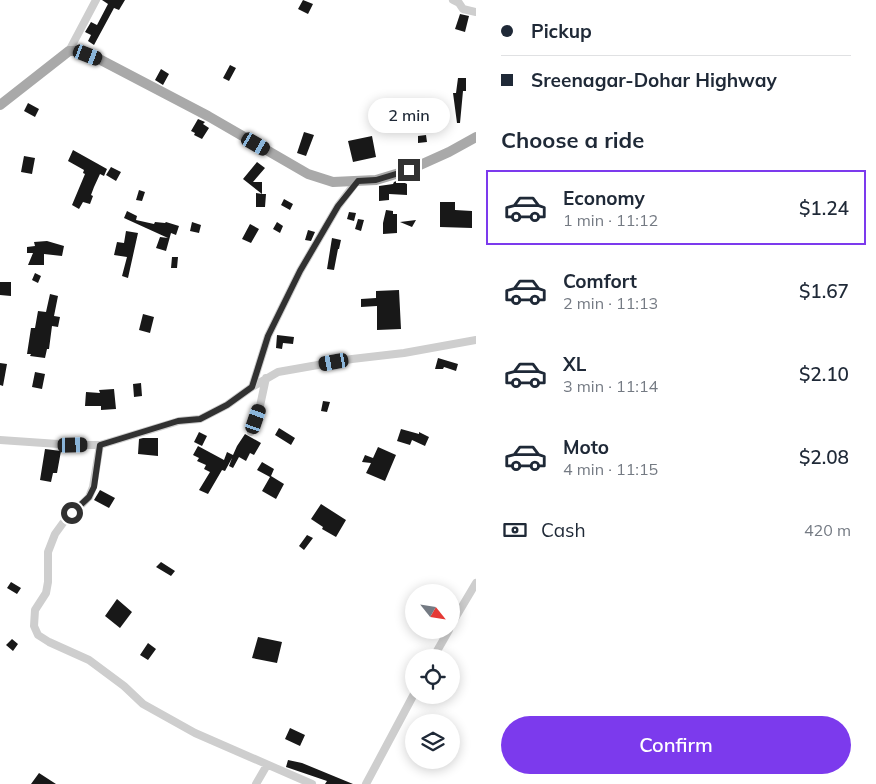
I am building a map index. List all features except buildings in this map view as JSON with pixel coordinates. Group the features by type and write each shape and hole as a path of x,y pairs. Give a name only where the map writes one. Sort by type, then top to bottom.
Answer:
{"main road":[{"path":"0,105 69,51 77,51 98,59 208,116 308,174 333,182 376,180 409,170 449,152 476,137"}],"street":[{"path":"69,51 96,0"},
{"path":"453,0 459,3 463,9 476,12"},
{"path":"252,387 268,336 300,271 338,206 358,181"},
{"path":"0,440 100,445 178,421 200,419 227,405 252,387 278,372 476,340"},
{"path":"251,432 260,406 266,378"},
{"path":"100,445 94,487 89,497 63,523 55,534 48,552 46,593 35,610 34,626 38,635 89,660 124,686 144,704 195,733 312,784"},
{"path":"460,611 476,583"},
{"path":"366,784 409,704"},
{"path":"256,784 267,765"}],"route":[{"path":"72,513 89,497 94,487 100,445 178,421 200,419 227,405 252,387 268,336 315,243 338,206 358,181 376,180 409,170"}]}
